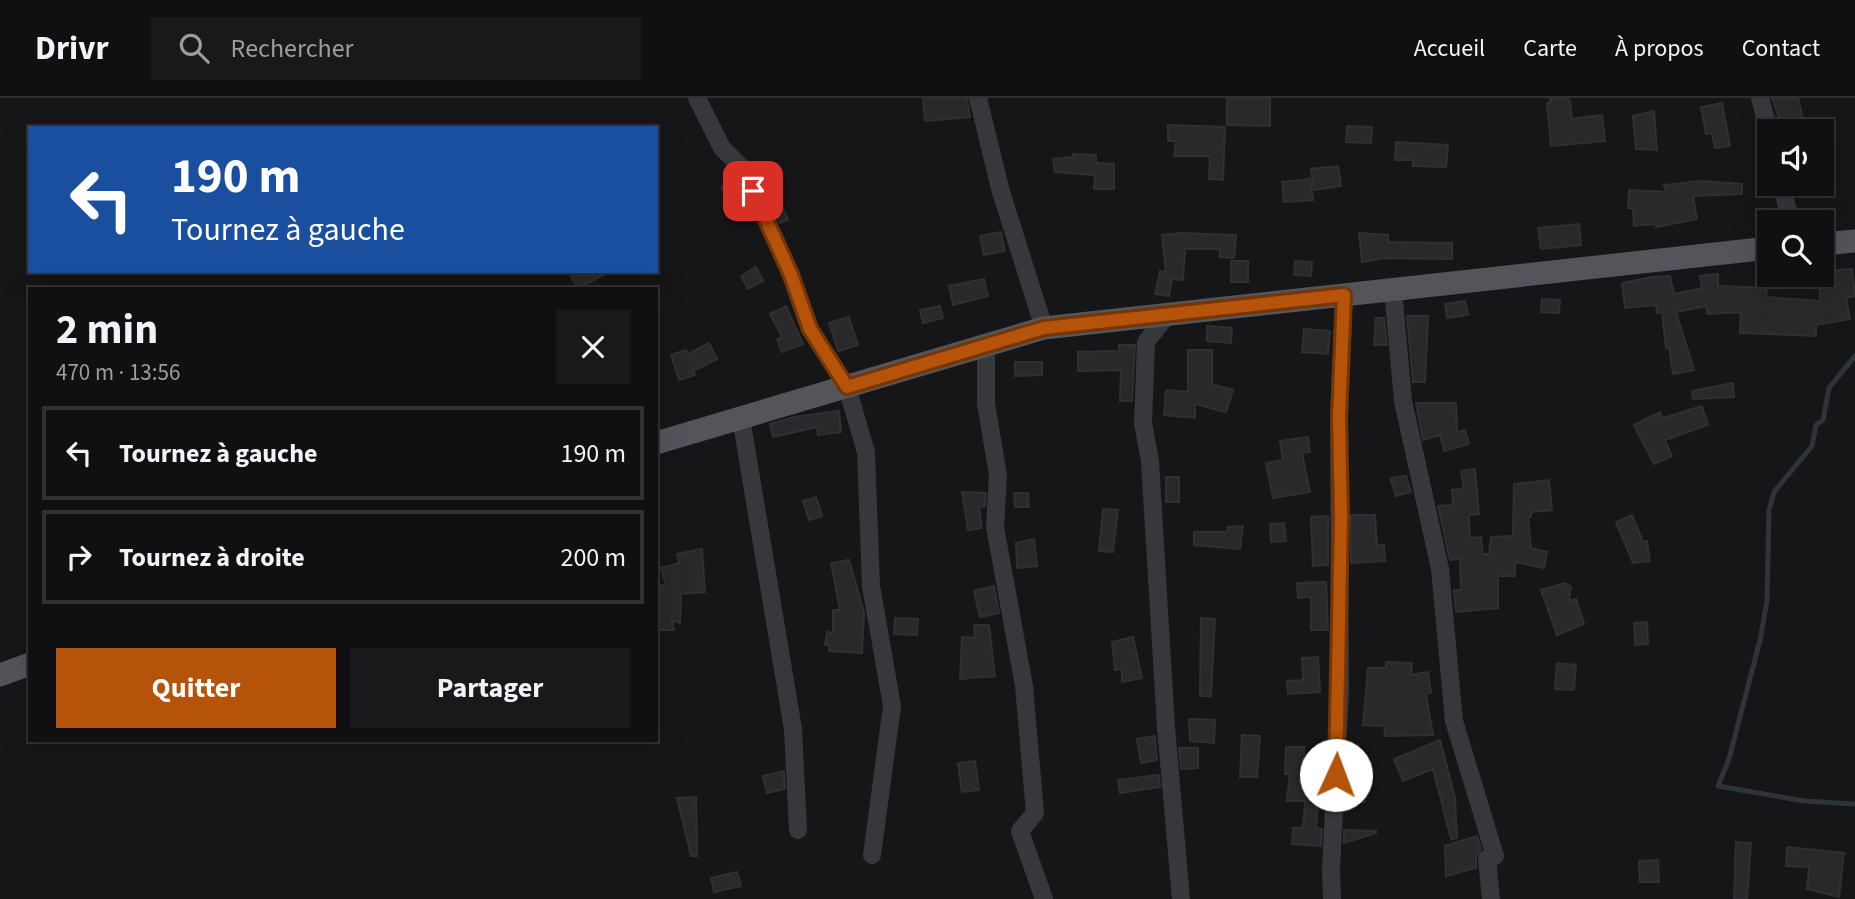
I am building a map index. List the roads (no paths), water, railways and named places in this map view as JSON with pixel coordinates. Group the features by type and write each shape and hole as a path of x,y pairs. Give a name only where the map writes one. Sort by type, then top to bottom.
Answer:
{"main road":[{"path":"1834,243 1855,241"},
{"path":"658,442 1044,328 1757,249"},
{"path":"0,675 28,665"}],"street":[{"path":"697,98 722,148 744,170 791,275 810,329 847,387 869,469 871,586 892,692 872,855"},
{"path":"978,98 1001,192 1044,328"},
{"path":"1760,98 1766,119"},
{"path":"1393,289 1403,401 1440,569 1455,727 1495,856 1487,859 1491,899"},
{"path":"1332,899 1331,870 1340,693 1339,417 1344,295"},
{"path":"1168,314 1146,342 1143,423 1150,461 1166,727 1181,899"},
{"path":"986,345 985,390 999,484 995,527 1024,686 1035,813 1020,831 1044,899"},
{"path":"741,418 793,729 798,830"}],"waterway":[{"path":"1855,356 1829,388 1823,420 1816,425 1812,446 1774,492 1769,510 1767,601 1760,640 1729,759 1718,786 1804,801 1855,804"}]}
